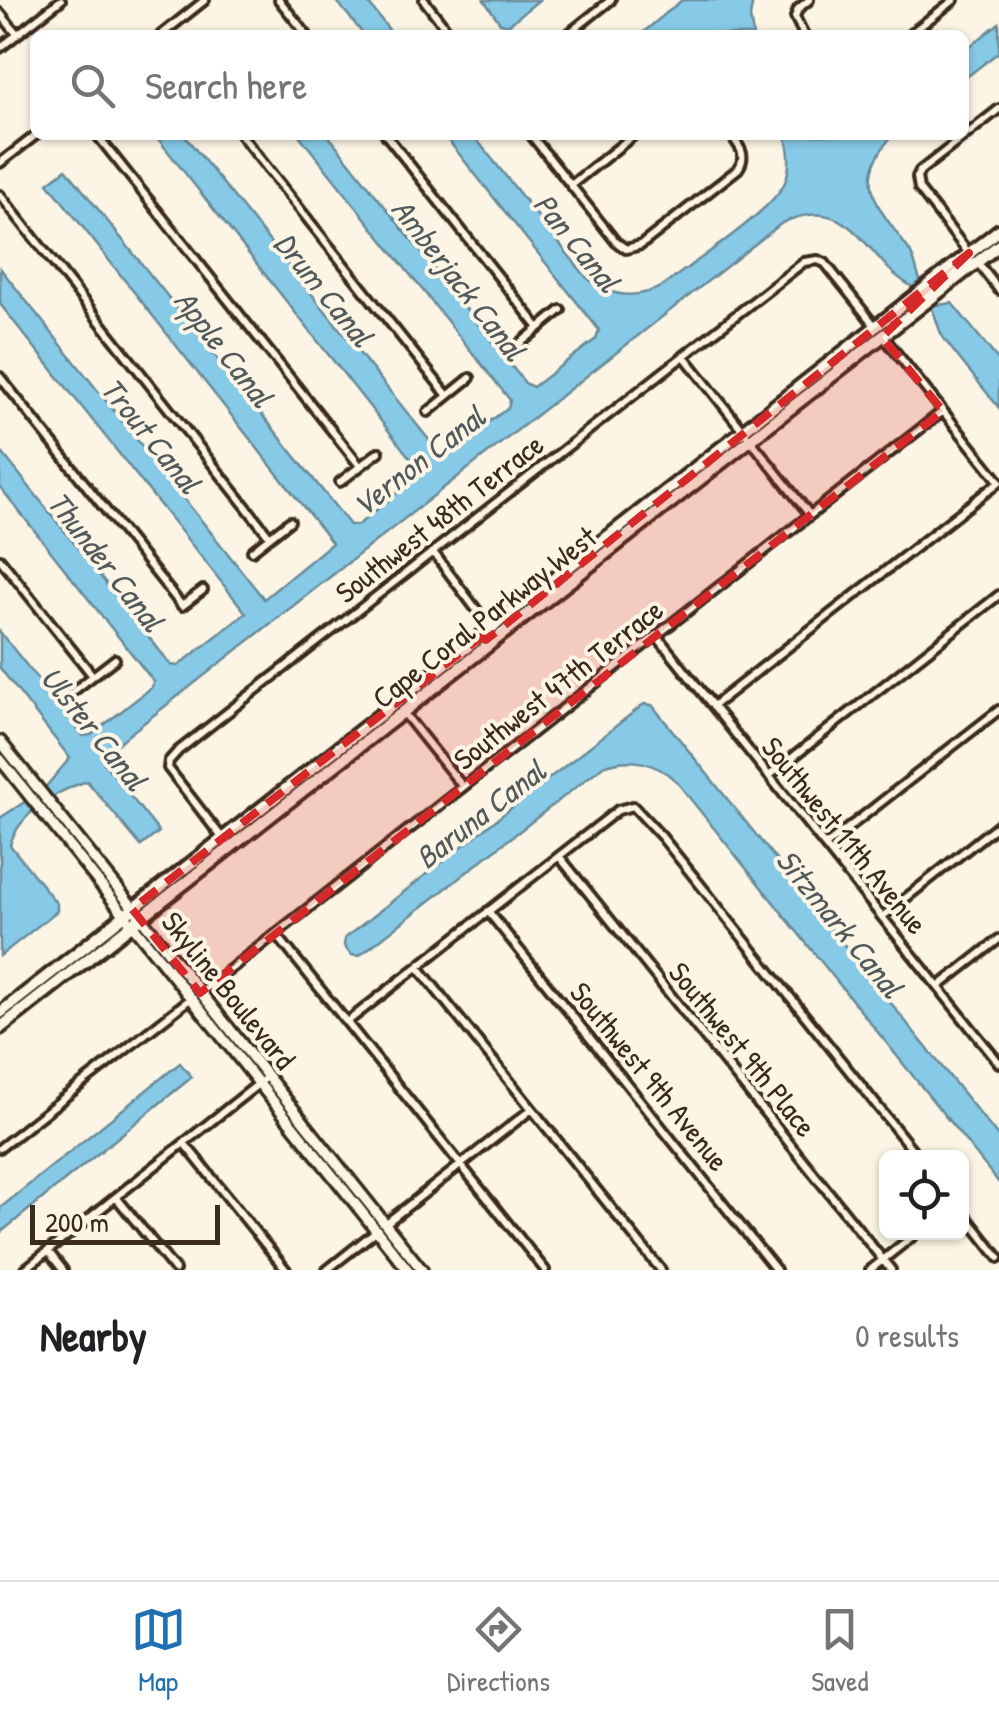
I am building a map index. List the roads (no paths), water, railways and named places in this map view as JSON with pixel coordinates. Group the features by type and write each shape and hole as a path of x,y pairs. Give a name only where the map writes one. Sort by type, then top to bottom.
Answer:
{"main road":[{"name":"Cape Coral Parkway West","path":"0,1028 223,839 562,573 914,307 973,258 999,230"},
{"name":"Cape Coral Parkway West","path":"973,258 999,245"},
{"name":"Cape Coral Parkway West","path":"0,1013 403,712 747,435"},
{"path":"506,632 506,624 550,590 562,573"},
{"path":"430,691 437,678 484,642 491,628"}],"street":[{"path":"0,48 60,0"},
{"path":"168,30 205,0"},
{"path":"279,0 302,30"},
{"path":"424,0 447,30"},
{"path":"573,30 611,0"},
{"path":"802,30 795,17 798,8 809,0"},
{"path":"916,30 954,0"},
{"path":"0,13 17,34"},
{"path":"969,132 999,108"},
{"path":"0,164 30,140"},
{"path":"101,140 360,466"},
{"path":"245,140 448,396"},
{"path":"390,140 539,328"},
{"path":"535,140 616,242 626,249 641,245 738,169 744,157 733,140"},
{"path":"571,185 628,140"},
{"path":"959,140 920,171 919,190 999,290"},
{"path":"0,195 270,537"},
{"path":"914,307 973,258"},
{"name":"Southwest 48th Terrace","path":"223,839 171,774 169,761 804,262 825,263 879,332"},
{"path":"517,346 561,310"},
{"path":"713,706 999,481 879,332"},
{"path":"684,356 810,515"},
{"path":"0,377 182,606 203,590"},
{"path":"428,412 470,378"},
{"name":"Southwest 47th Terrace","path":"200,993 943,411"},
{"path":"340,482 379,452"},
{"path":"252,551 290,521"},
{"path":"432,552 491,628"},
{"path":"0,559 93,676"},
{"path":"769,776 999,595"},
{"name":"Southwest 11th Avenue","path":"656,635 997,1058"},
{"path":"71,694 114,660"},
{"path":"825,846 999,710"},
{"path":"403,712 464,787"},
{"name":"Skyline Boulevard","path":"0,742 34,794"},
{"name":"Skyline Boulevard","path":"0,759 104,868 160,962 258,1084 422,1270"},
{"path":"347,1022 618,810 634,806 912,1150"},
{"path":"882,917 999,824"},
{"name":"Southwest 9th Place","path":"559,856 892,1270"},
{"name":"Southwest 9th Avenue","path":"488,911 776,1270"},
{"name":"Skyline Boulevard","path":"131,917 200,993 267,1076 408,1270"},
{"path":"276,934 545,1270"},
{"path":"938,987 999,939"},
{"path":"160,962 188,990 200,993"},
{"path":"418,966 661,1270"},
{"path":"0,1148 190,999 204,1006 244,1048"},
{"path":"24,1270 267,1076"},
{"path":"328,1270 532,1110"},
{"path":"184,1143 286,1270"},
{"path":"116,1196 175,1270"},
{"path":"969,1220 999,1258"},
{"path":"870,1270 908,1240"},
{"path":"48,1251 63,1270"}],"water":[{"path":"336,0 366,0 389,30 360,30"},
{"path":"484,0 539,0 508,25 500,23"},
{"path":"682,0 753,0 752,30 646,30"},
{"path":"999,23 999,52 969,75 969,47"},
{"name":"Vernon Canal","path":"159,140 188,140 442,456 508,408 510,400 303,140 332,140 525,383 533,387 596,339 599,330 448,140 477,140 586,277 604,289 632,295 663,286 765,208 787,176 786,140 889,140 873,167 874,195 880,208 911,253 925,290 938,305 952,303 999,361 999,408 942,336 926,299 895,275 856,232 832,217 818,214 782,223 104,754 104,763 159,832 141,846 87,781 52,797 30,813 10,845 57,904 57,911 0,956 0,818 43,790 70,758 0,668 0,632 83,736 91,735 154,682 0,487 0,450 171,665 178,666 246,613 0,304 0,268 264,599 332,543 48,183 66,169 350,525 358,525 422,473"},
{"path":"644,704 652,705 999,1138 999,1183 676,781 651,765 623,761 603,766 359,956 351,955 344,946 345,938"},
{"path":"180,1063 192,1077 0,1233 0,1208"}],"water label":[{"name":"Pan Canal","path":"577,242"},
{"name":"Amberjack Canal","path":"459,279"},
{"name":"Drum Canal","path":"324,289"},
{"name":"Apple Canal","path":"224,348"},
{"name":"Trout Canal","path":"151,435"},
{"name":"Thunder Canal","path":"106,561"},
{"name":"Ulster Canal","path":"94,728"},
{"name":"Baruna Canal","path":"480,814"},
{"name":"Sitzmark Canal","path":"840,923"}]}
